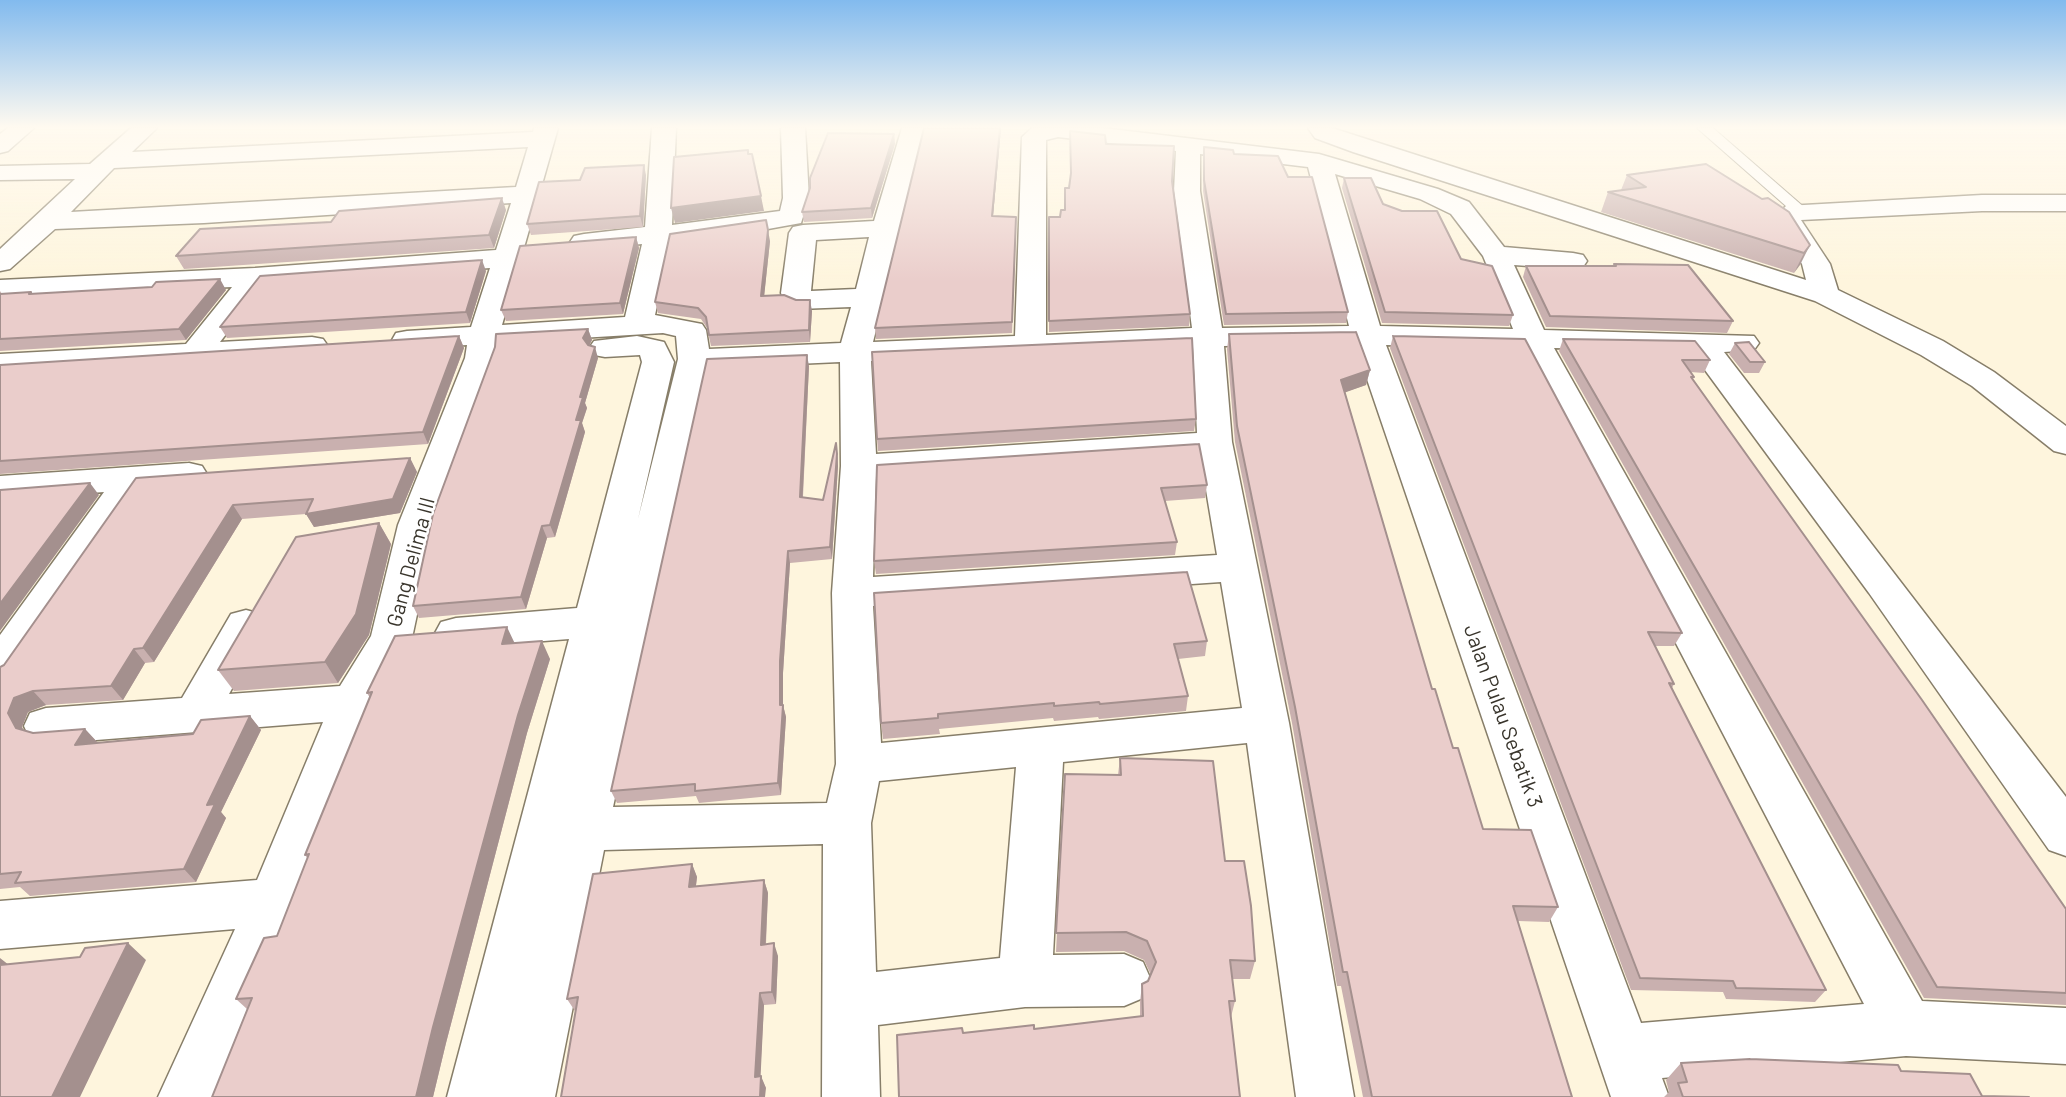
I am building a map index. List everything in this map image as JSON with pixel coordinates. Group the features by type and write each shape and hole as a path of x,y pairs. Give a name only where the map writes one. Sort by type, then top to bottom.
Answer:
{"street":[{"path":"0,263 48,221 88,179"},
{"name":"Gang Delima III","path":"187,1097 273,902 353,702 391,638 417,525 482,347 530,248 527,194 531,179"},
{"path":"638,325 659,236 662,179"},
{"path":"0,289 255,277 659,236 792,217 796,198 795,179"},
{"path":"851,1097 847,823 859,764 852,593 859,466 855,351 899,179"},
{"path":"1030,346 1033,179"},
{"path":"1187,179 1208,337 1214,442 1267,723 1325,1097"},
{"name":"Jalan Pulau Sebatik 3","path":"1326,179 1367,335 1632,1075"},
{"path":"1402,179 1450,202 1464,214 1496,255 1532,337 1906,1028"},
{"path":"1449,179 1825,295 1954,361 1999,391 2066,443"},
{"path":"48,221 204,215 527,194"},
{"path":"1825,295 1816,264 1787,218 1800,211 2066,203"},
{"path":"868,297 799,300 796,281 803,233 885,228"},
{"path":"1496,255 1573,261"},
{"path":"196,352 255,277"},
{"path":"482,347 638,325 663,324 691,330 694,359 584,829 526,1097"},
{"path":"694,359 1208,337 1367,335 1743,343"},
{"path":"1702,344 1891,594 2066,835"},
{"path":"0,390 356,355 482,347 637,345 653,349 658,362 476,1097"},
{"path":"0,364 196,352 356,355"},
{"path":"859,466 1214,442"},
{"path":"402,459 442,456"},
{"path":"0,488 227,471"},
{"path":"0,667 133,478"},
{"path":"378,531 417,525"},
{"path":"852,593 1239,567"},
{"path":"195,715 264,594"},
{"path":"391,638 592,622"},
{"path":"46,726 353,702"},
{"path":"859,764 1267,723"},
{"path":"1025,981 1041,746"},
{"path":"584,829 847,823"},
{"path":"0,925 273,902"},
{"path":"850,1002 1025,981 1124,980"},
{"path":"1632,1075 1906,1028 2066,1036"}],"lane":[{"path":"1763,179 1800,211"}],"building":[{"path":"643,179 640,216 527,224 539,182"},
{"path":"673,179 757,179 761,196 671,208"},
{"path":"810,179 880,179 871,208 802,212"},
{"path":"911,179 995,179 992,216 1016,217 1012,322 875,328"},
{"path":"1070,179 1172,179 1190,314 1049,321 1049,217 1060,217 1061,210 1065,210 1065,188 1069,188"},
{"path":"1313,179 1348,312 1226,314 1204,180"},
{"path":"1344,179 1372,179 1383,204 1402,211 1437,211 1461,259 1492,266 1513,315 1385,312"},
{"path":"1634,179 1730,179 1789,212 1810,245 1804,253 1608,192 1646,187"},
{"path":"502,198 489,235 176,256 200,229 331,222 339,211"},
{"path":"766,220 768,230 761,296 784,295 796,300 810,300 809,330 709,335 706,317 698,308 655,302 670,234"},
{"path":"636,237 620,303 501,310 520,246"},
{"path":"482,260 466,312 220,327 260,276"},
{"path":"1614,264 1688,265 1733,321 1550,316 1526,266 1616,266"},
{"path":"220,279 179,329 0,339 0,294 152,287 156,282"},
{"path":"588,329 583,338 588,345 595,347 580,397 583,397 576,420 581,420 550,525 542,526 521,597 413,606 433,514 495,347 496,334"},
{"path":"1356,332 1370,370 1341,380 1432,689 1435,689 1453,748 1458,748 1483,829 1531,830 1558,907 1513,906 1572,1097 1372,1097 1347,972 1343,972 1295,707 1237,426 1229,334"},
{"path":"459,336 423,432 0,461 0,365"},
{"path":"1393,336 1525,339 1682,633 1648,632 1674,684 1669,683 1826,990 1736,988 1733,981 1640,978"},
{"path":"1192,338 1196,419 877,439 872,352"},
{"path":"1563,339 1695,341 1710,360 1682,360 1694,377 1691,377 1922,700 2066,909 2066,993 1937,987"},
{"path":"1749,342 1765,362 1750,362 1735,343"},
{"path":"807,355 800,497 823,500 836,443 837,454 830,547 788,551 780,661 780,705 783,705 778,783 695,791 695,784 611,791 707,359"},
{"path":"1199,444 1207,485 1161,488 1177,542 874,561 877,465"},
{"path":"410,458 393,499 306,514 313,499 233,505 143,648 134,649 111,686 33,691 14,698 8,713 16,728 33,733 85,729 75,745 193,734 201,720 250,716 207,805 215,804 184,869 15,883 21,872 0,874 0,667 136,478"},
{"path":"90,483 0,604 0,490"},
{"path":"379,523 356,614 325,662 218,670 296,537"},
{"path":"1187,572 1207,641 1174,644 1188,696 1100,704 1054,706 1054,703 938,714 938,718 881,723 874,593"},
{"path":"507,627 502,644 542,641 518,715 416,1097 212,1097 252,998 236,999 264,938 277,936 309,854 305,855 372,692 367,693 395,636"},
{"path":"1120,758 1213,761 1225,861 1244,861 1251,906 1255,961 1230,960 1235,1001 1229,1001 1240,1097 899,1097 897,1035 962,1028 963,1033 1034,1025 1034,1029 1143,1016 1142,984 1148,981 1156,962 1147,941 1126,932 1056,933 1065,774 1121,775"},
{"path":"692,864 689,887 764,880 761,945 774,943 772,992 760,993 755,1077 761,1076 760,1097 561,1097 578,997 567,999 593,874"},
{"path":"128,943 52,1097 0,1097 0,965 80,957 85,948"},
{"path":"1750,1059 1898,1065 1901,1071 1970,1074 1982,1096 2029,1097 1683,1097 1678,1083 1687,1082 1681,1063"}]}
